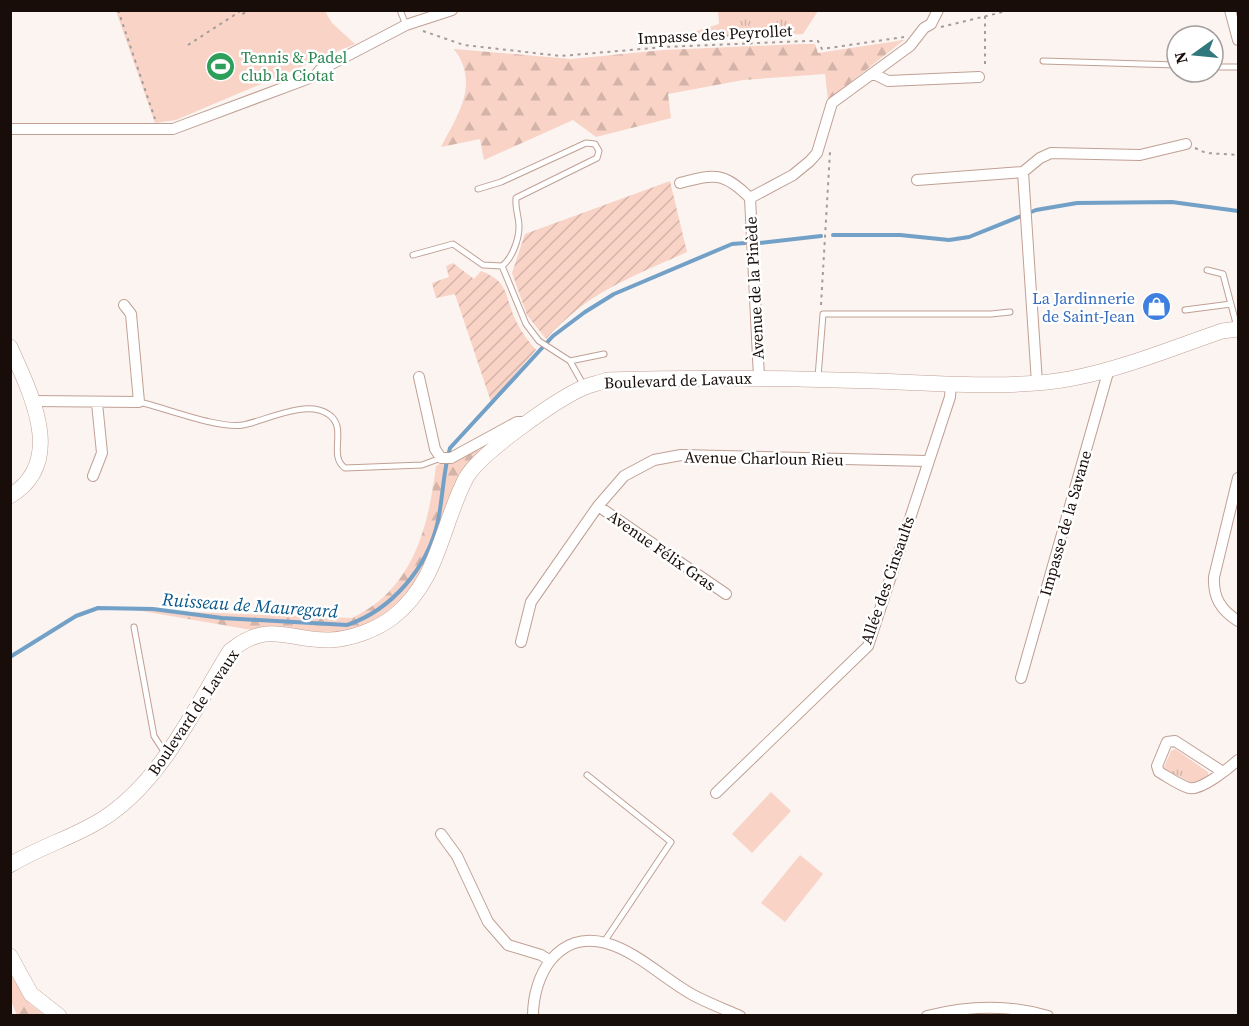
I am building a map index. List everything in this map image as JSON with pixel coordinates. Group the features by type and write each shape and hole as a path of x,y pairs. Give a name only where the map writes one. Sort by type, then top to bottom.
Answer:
{"street":[{"path":"10,129 159,131 173,129 315,76 320,70 406,25 452,10"},
{"name":"Avenue de la Pinède","path":"750,198 793,175 810,162 817,153 832,103 910,46 924,28 931,24 938,10"},
{"path":"1230,10 1239,40"},
{"path":"874,74 888,81 978,77"},
{"path":"916,180 1023,172 1040,158 1051,153 1140,155 1186,144"},
{"path":"1023,172 1028,214 1037,383"},
{"name":"Avenue de la Pinède","path":"680,183 708,176 721,176 735,183 750,198 759,377"},
{"path":"32,401 139,402 130,314 124,305"},
{"name":"Boulevard de Lavaux","path":"12,860 100,820 136,791 166,754 230,651 246,639 258,634 284,633 330,640 363,632 394,617 421,587 433,568 466,478 478,462 531,422 585,387 607,381 759,377 951,384 1037,383 1073,379 1221,331 1238,329"},
{"path":"10,347 32,401 42,435 38,465 20,490 10,496"},
{"name":"Impasse de la Savane","path":"1021,678 1109,369"},
{"path":"419,377 435,449 446,458 517,422 531,422"},
{"name":"Allée des Cinsaults","path":"716,793 868,646 927,461 950,397 951,384"},
{"path":"93,476 102,453 97,403"},
{"name":"Avenue Charloun Rieu","path":"520,642 531,602 598,506 624,476 654,460 681,455 927,461"},
{"path":"1239,478 1214,578 1214,589 1222,609 1239,621"},
{"name":"Avenue Félix Gras","path":"598,506 726,594"},
{"path":"1223,772 1175,741 1167,742 1157,766 1159,772 1190,788 1197,788 1223,772 1239,760"},
{"path":"441,834 457,856 488,922 508,945 541,955 549,960"},
{"path":"533,1016 541,971 549,960 572,945 604,942 631,954 693,995 740,1016"},
{"path":"10,956 31,994 59,1016"},
{"path":"927,1016 989,1007 1027,1009 1048,1016"}],"lane":[{"path":"400,10 406,25"},
{"path":"1043,61 1165,65"},
{"path":"413,255 453,244 483,266 502,266 510,260 519,227 515,208 516,198 597,158 599,151 595,144 586,143 501,182 478,189"},
{"path":"502,266 526,324 539,341 552,352 570,361 585,387"},
{"path":"1207,270 1223,274 1238,329"},
{"path":"1185,310 1231,304"},
{"path":"818,379 823,314 1010,312"},
{"path":"570,361 604,354"},
{"path":"139,402 213,422 241,425 281,413 322,411 329,414 338,426 337,458 345,468 422,465 446,458"},
{"path":"134,627 154,736 166,754"},
{"path":"587,775 670,842 604,942"}],"path":[{"path":"118,10 159,131"},
{"path":"188,45 239,11 241,15 250,10"},
{"path":"931,24 937,28 1011,10"},
{"path":"978,77 985,72 985,16"},
{"name":"Impasse des Peyrollet","path":"406,25 464,45 561,56 664,47 806,41 818,41 822,49 907,36"},
{"path":"822,134 831,142 821,308 823,314"},
{"path":"1186,144 1206,153 1239,155"}],"green space":[{"path":"718,10 818,11 803,34 691,39 690,33 719,24"},
{"name":"Tennis & Padel club la Ciotat","path":"116,11 325,11 332,23 355,44 176,120 155,123"},
{"path":"904,40 828,100 825,74 743,80 668,94 671,118 596,137 573,120 484,160 480,139 441,147 464,99 466,87 462,62 454,49 571,59 664,50 800,44 815,44 818,53"},
{"path":"670,181 687,252 629,278 594,297 546,339 527,315 512,273 525,234"},
{"path":"453,263 474,279 481,271 497,280 505,292 519,327 536,350 491,402 455,294 436,298 432,283 449,277 446,266"},
{"path":"481,450 468,466 458,484 426,563 403,596 389,610 372,621 352,629 327,632 277,628 252,630 136,610 352,618 373,606 390,591 414,555 428,512 436,466 458,454"},
{"path":"1175,749 1208,772 1208,776 1196,785 1166,770 1164,767 1171,751"},
{"path":"771,792 791,811 752,853 732,834"},
{"path":"800,855 823,874 785,922 761,903"},
{"path":"11,975 30,1004 44,1015 17,1015 11,1001"}],"waterway":[{"name":"Ruisseau de Mauregard","path":"833,235 900,235 949,240 969,237 1036,210 1077,203 1172,202 1238,211"},
{"name":"Ruisseau de Mauregard","path":"760,243 821,236"},
{"name":"Ruisseau de Mauregard","path":"10,657 76,616 98,608 153,609 222,618 347,625 379,609 406,585 426,555 438,521 450,448 553,336 614,294 732,244 745,243"}],"place":[{"name":"Tennis & Padel club la Ciotat","path":"220,66"},
{"name":"La Jardinnerie de Saint-Jean","path":"1156,307"}]}
